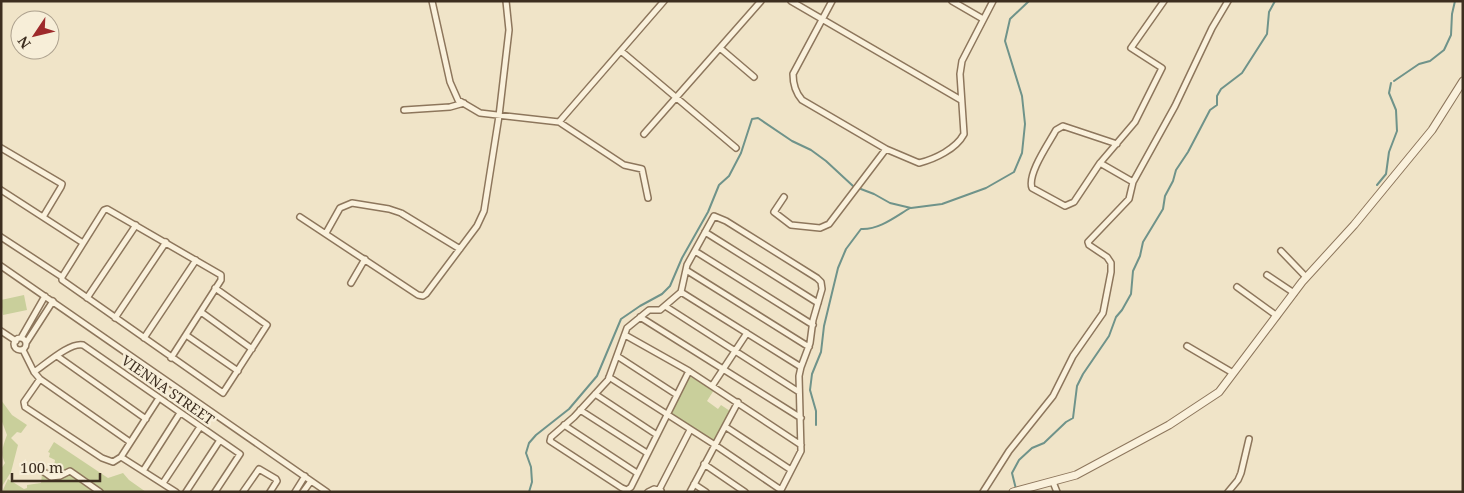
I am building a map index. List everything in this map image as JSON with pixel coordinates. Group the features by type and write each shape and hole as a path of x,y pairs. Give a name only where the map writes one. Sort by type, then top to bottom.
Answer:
{"street":[{"path":"432,1 450,82 458,100 480,113 559,122 624,165 642,169 648,198"},
{"path":"300,217 418,295 423,296 477,226 484,211 499,116 509,30 506,1"},
{"path":"559,122 664,1"},
{"path":"644,134 761,1"},
{"path":"791,1 961,100"},
{"path":"832,1 793,74 793,83 797,94 802,100 886,149 919,164 931,160 959,142 964,134 960,74 962,61 993,1"},
{"path":"952,1 983,19"},
{"path":"1116,144 1063,126 1056,130 1032,175 1032,188 1065,206 1070,205 1074,202 1100,163 1135,122 1162,68 1131,48 1164,1"},
{"path":"983,492 1009,450 1052,396 1073,356 1103,313 1110,281 1111,262 1107,257 1088,246 1088,242 1129,199 1133,182 1175,106 1212,28 1228,1"},
{"path":"720,48 754,77"},
{"path":"621,51 736,148"},
{"path":"1013,492 1076,475 1169,425 1219,392 1306,277 1354,225 1432,130 1463,81"},
{"path":"404,110 450,107 464,104"},
{"path":"1,148 62,184 43,217"},
{"path":"784,197 774,212 791,225 820,228 829,224 886,149"},
{"path":"1100,163 1133,182"},
{"path":"1,190 83,243"},
{"path":"326,233 340,208 352,203 389,209 401,213 460,249"},
{"path":"62,277 105,209 166,242 220,275 222,278 171,358"},
{"path":"609,377 667,415 690,430 715,445 781,491 800,453 801,418 799,392 801,367 809,347 812,325 822,289 821,282 734,226 716,216 712,218 686,270 681,292 665,306 658,310 650,310 640,316 627,328 609,377 580,410 551,437 550,441 627,490 631,487 647,453 657,435 667,415 677,395 689,371"},
{"path":"87,298 136,225"},
{"path":"705,232 818,303"},
{"path":"1,237 62,277 63,281 222,393 266,328 266,324 215,288"},
{"path":"115,318 166,242"},
{"path":"695,251 812,325"},
{"path":"1282,252 1306,277"},
{"path":"351,283 365,259"},
{"path":"144,338 196,260"},
{"path":"1,266 326,492"},
{"path":"686,270 809,347"},
{"path":"1267,276 1294,293"},
{"path":"1237,287 1276,316"},
{"path":"681,292 801,367"},
{"path":"21,341 45,296"},
{"path":"23,350 16,348 14,344 21,341 40,322 53,301"},
{"path":"40,305 48,310"},
{"path":"665,306 799,392"},
{"path":"201,312 252,349"},
{"path":"640,316 801,418"},
{"path":"33,318 40,322"},
{"path":"1,331 21,341 26,347 23,350 40,380 130,442"},
{"path":"712,386 748,333"},
{"path":"186,335 238,371"},
{"path":"625,335 689,371 801,445"},
{"name":"VIENNA STREET","path":"57,356 77,344 83,345 240,454 215,492"},
{"path":"1187,346 1233,373"},
{"path":"34,372 57,356 146,419"},
{"path":"617,356 677,395"},
{"path":"40,380 24,405 109,461 116,461 121,457 159,398"},
{"path":"595,394 657,435"},
{"path":"690,492 738,402"},
{"path":"580,410 647,453"},
{"path":"143,471 180,413"},
{"path":"564,425 637,473"},
{"path":"162,483 200,427"},
{"path":"726,427 791,470"},
{"path":"648,492 654,489 660,491 690,430"},
{"path":"1228,492 1241,473 1249,439"},
{"path":"186,492 220,440"},
{"path":"121,457 176,492"},
{"path":"704,464 745,492"},
{"path":"37,467 50,477 60,476 70,471 100,492"},
{"path":"243,492 259,469 276,477 277,481 272,490"},
{"path":"295,492 305,476"},
{"path":"303,492 311,481"},
{"path":"1053,482 1057,492"},
{"path":"694,484 706,492"}],"green space":[{"path":"24,295 27,310 3,315 1,300"},
{"path":"689,376 714,390 707,401 718,409 721,405 730,411 714,442 670,414"},
{"path":"1,400 12,415 27,425 21,433 17,432 11,438 18,445 11,472 1,488 1,469 5,463 3,449 7,435 1,419"},
{"path":"54,442 108,478 123,473 129,480 146,492 2,492 8,479 24,489 27,488 27,485 41,483 42,474 51,472 54,466 55,460 49,457 50,453 48,452"}],"waterway":[{"path":"529,492 532,482 531,467 526,453 529,443 536,435 569,409 597,376 621,319 662,294 670,286 682,258 708,212 719,185 729,176 741,153 752,119 758,118 792,141 811,150 853,186 890,203 911,208 942,204 986,188 1014,172 1022,153 1025,124 1022,96 1005,41 1010,19 1029,1"},
{"path":"1016,489 1012,473 1019,460 1032,448 1044,443 1066,422 1073,418 1077,386 1109,336 1116,317 1131,294 1133,271 1140,256 1143,242 1163,209 1165,196 1173,181 1176,170 1188,152 1210,110 1217,105 1217,96 1221,89 1242,73 1267,34 1269,12 1275,1"},
{"path":"1394,81 1419,64 1430,61 1444,50 1451,35 1455,1"},
{"path":"1377,185 1386,174 1389,152 1397,131 1396,110 1389,93 1391,83"},
{"path":"816,425 816,411 810,390 812,374 821,352 824,326 838,268 846,249 861,229 880,225 910,208"}]}
